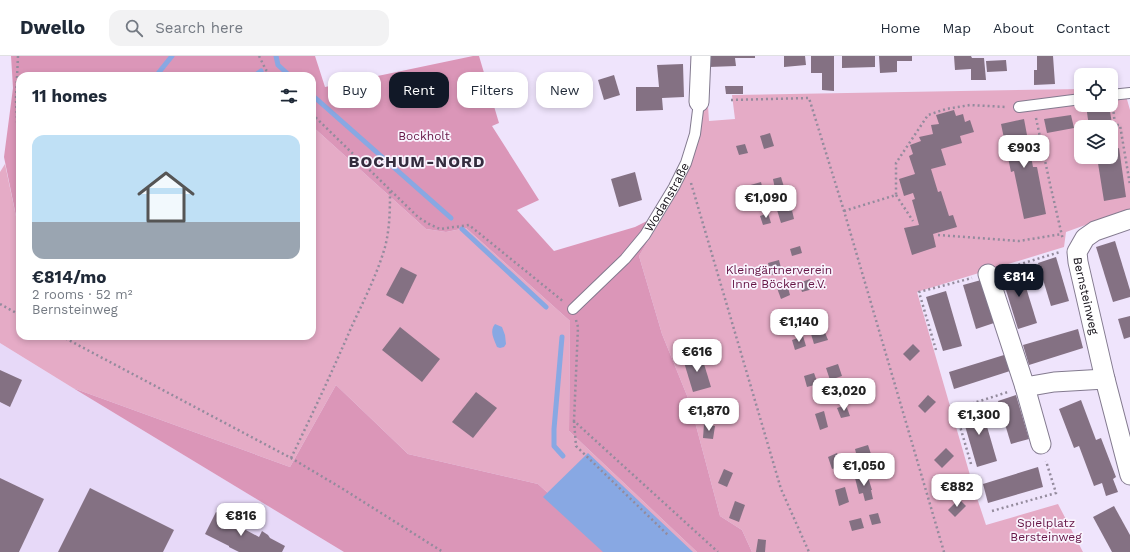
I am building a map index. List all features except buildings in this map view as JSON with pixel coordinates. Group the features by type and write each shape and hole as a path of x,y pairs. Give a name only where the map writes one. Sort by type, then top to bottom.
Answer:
{"street":[{"name":"Wodanstraße","path":"699,102 702,56"},
{"name":"Bernsteinweg","path":"1130,220 1095,231 1085,238 1077,252 1105,379 1130,475"},
{"path":"988,274 1025,387 1041,444"},
{"path":"1025,387 1054,382 1105,379"}],"lane":[{"path":"1118,94 1130,93"},
{"path":"1019,107 1074,100"},
{"name":"Wodanstraße","path":"573,309 625,259 645,235 674,188 686,163 695,134 699,102"}],"path":[{"path":"17,72 18,56"},
{"path":"259,56 268,72"},
{"path":"731,100 809,98 844,211 944,552"},
{"path":"913,221 896,195 896,163 928,115 946,109 970,106 1019,107"},
{"path":"1034,106 1064,245"},
{"path":"1113,112 1115,125 1120,125 1130,185"},
{"path":"316,118 418,217 440,229 469,225 573,309 578,327 574,421 576,446 669,536"},
{"path":"686,163 693,194 781,489 809,552"},
{"path":"291,458 367,293 385,247 388,232 390,189"},
{"path":"844,211 896,195"},
{"path":"938,235 1019,241 1062,234"},
{"path":"0,304 16,312"},
{"path":"69,340 291,458 443,552"},
{"path":"971,464 955,409 1025,387"},
{"path":"574,421 718,552"},
{"path":"992,511 1056,493 1041,444"}],"shaded area":[{"path":"0,343 73,388 344,552 0,552"}],"green space":[{"name":"Bockholt","path":"11,56 315,56 325,87 328,86 328,108 381,108 381,75 389,74 389,108 449,108 449,72 397,72 479,56 484,72 457,72 457,108 495,108 499,123 492,126 539,200 517,210 554,251 635,227 647,221 656,226 679,186 681,186 639,256 662,334 690,403 720,516 742,530 752,552 697,552 569,431 570,321 466,228 446,232 426,229 316,130 316,72 16,72 16,216 4,157 13,88"},
{"name":"Kleingärtnerverein Inne Böcken e.V.","path":"1074,89 1074,112 1118,112 1118,89 1124,89 1130,110 1130,209 1066,232 1064,247 917,292 974,489 986,525 1058,504 1083,552 752,552 742,530 720,516 690,403 662,334 639,256 671,203 690,165 697,146 701,126 701,106 708,106 709,121 735,119 732,95"},
{"path":"316,130 426,229 446,232 466,228 570,321 569,431 697,552 613,552 538,484 408,454 336,385 290,467 73,388 0,343 0,172 5,164 16,216 16,340 316,340"},
{"path":"336,385 408,454 538,484 613,552 344,552 73,388 290,467"}],"water":[{"path":"495,324 502,327 506,344 504,347 497,347 492,332"},
{"path":"588,453 693,552 603,552 543,497"}],"waterway":[{"path":"159,72 172,56"},
{"path":"276,56 278,65 286,72"},
{"path":"316,99 451,218"},
{"path":"462,229 546,307"},
{"path":"562,337 554,429 554,446 563,456"}],"district":[{"name":"BOCHUM-NORD","path":"417,161"}],"park label":[{"name":"Spielplatz Bersteinweg","path":"1046,530"}]}
